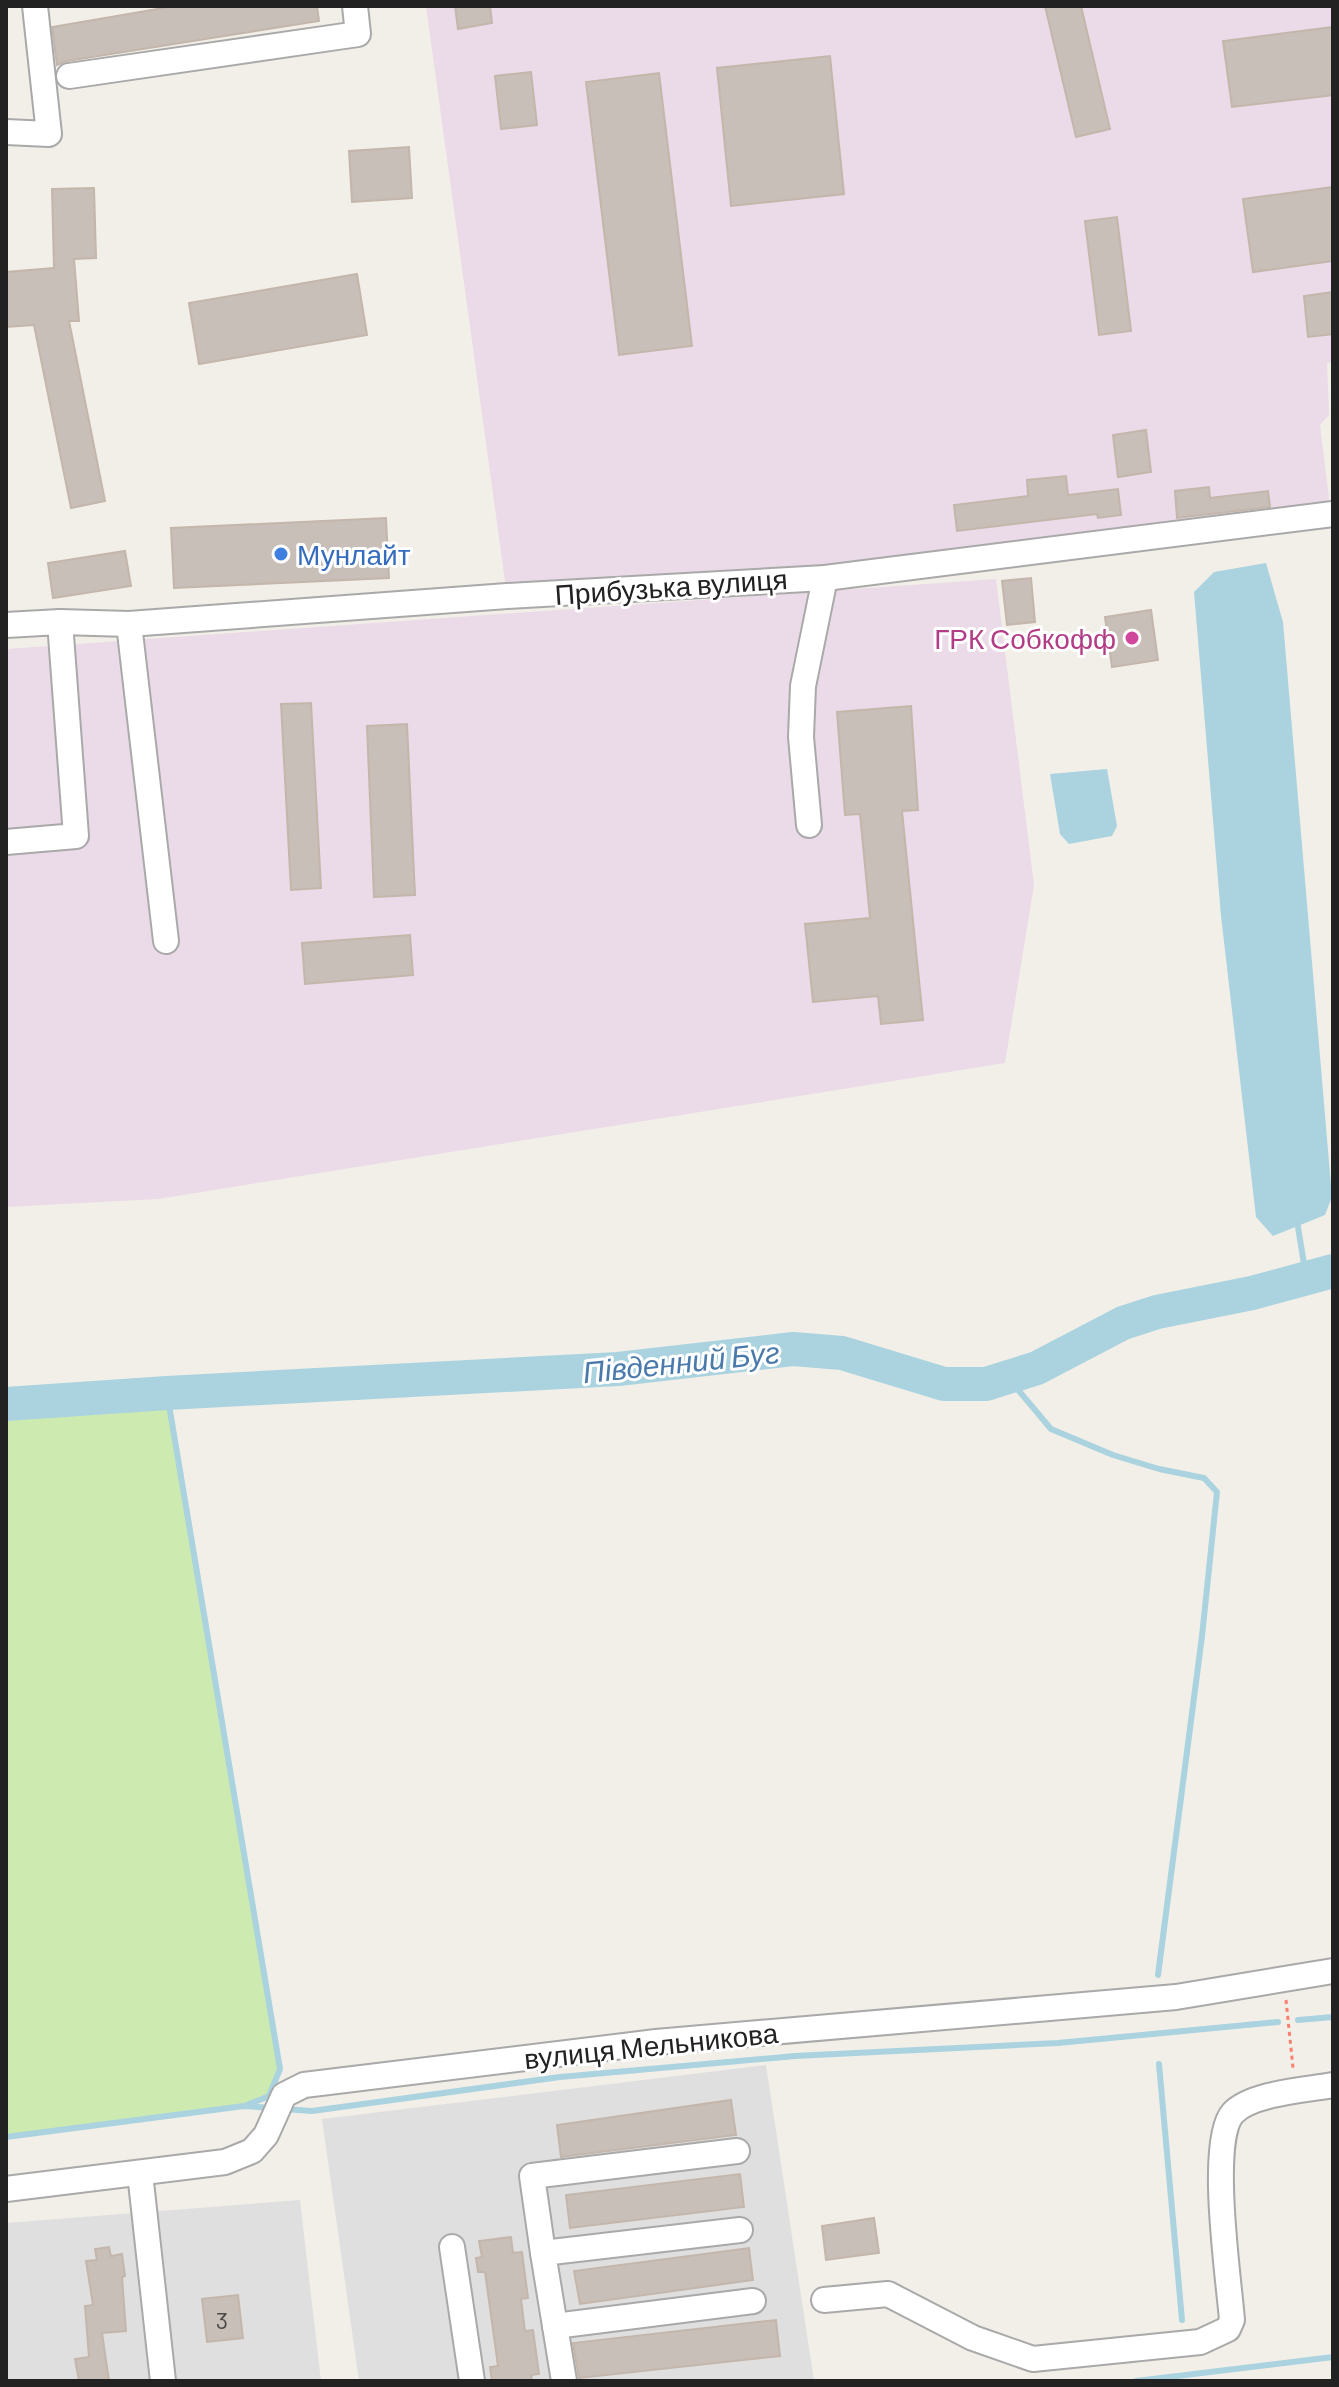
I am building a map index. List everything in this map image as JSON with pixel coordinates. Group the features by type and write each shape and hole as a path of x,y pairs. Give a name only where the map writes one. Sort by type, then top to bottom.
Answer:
{"street":[{"path":"6,132 49,134 37,6"},
{"path":"69,76 358,34 355,6"},
{"name":"Прибузька вулиця","path":"6,625 60,622 129,624 507,596 825,578 1333,514"},
{"path":"809,825 801,737 803,686 825,578"},
{"path":"6,842 76,836 60,622"},
{"path":"129,624 166,941"},
{"name":"вулиця Мельникова","path":"6,2189 225,2162 252,2151 266,2135 284,2095 304,2085 656,2042 1176,1997 1333,1971"},
{"path":"824,2300 888,2294 973,2338 1033,2359 1200,2342 1228,2329 1232,2320 1220,2176 1226,2127 1233,2113 1253,2101 1333,2085"},
{"path":"564,2381 532,2176 737,2151"},
{"path":"140,2173 163,2381"},
{"path":"543,2253 740,2230"},
{"path":"452,2247 472,2381"},
{"path":"555,2326 753,2301"}],"path":[{"path":"1283,1979 1296,2092"}],"shaded area":[{"path":"426,6 1333,6 1333,362 1327,363 1329,415 1320,425 1331,514 994,555 507,596"},
{"path":"996,579 1034,885 1005,1063 158,1199 6,1207 6,649"},
{"path":"766,2065 814,2381 359,2381 322,2119"},
{"path":"300,2200 321,2381 6,2381 6,2223"}],"green space":[{"path":"167,1393 280,2069 269,2096 244,2106 6,2137 6,1404"}],"water":[{"path":"1266,563 1283,622 1332,1197 1325,1215 1273,1236 1256,1217 1221,916 1194,592 1214,572"},
{"path":"1107,769 1117,826 1112,836 1069,844 1060,834 1050,774"}],"building":[{"path":"175,6 317,6 319,21 57,65 52,27"},
{"path":"455,6 490,6 492,23 458,29"},
{"path":"1045,6 1081,6 1110,129 1076,137"},
{"path":"1333,27 1333,95 1232,107 1223,41"},
{"path":"830,56 844,194 731,206 717,68"},
{"path":"531,72 537,125 501,129 495,76"},
{"path":"659,73 692,346 619,355 586,82"},
{"path":"409,147 412,198 352,202 349,151"},
{"path":"1333,187 1333,261 1253,272 1243,199"},
{"path":"94,188 96,258 74,259 79,321 69,321 105,501 71,508 34,325 6,327 6,272 54,268 52,189"},
{"path":"1117,217 1131,331 1099,335 1085,221"},
{"path":"357,274 367,335 199,364 189,303"},
{"path":"1333,292 1333,334 1308,337 1304,296"},
{"path":"1146,430 1151,472 1118,477 1113,435"},
{"path":"1066,476 1068,495 1118,489 1121,515 1098,518 1097,514 957,531 954,505 1028,496 1027,480"},
{"path":"1209,487 1210,498 1268,491 1270,507 1177,518 1175,491"},
{"path":"386,518 389,578 174,588 171,528"},
{"path":"125,551 131,586 53,598 48,563"},
{"path":"1031,578 1035,622 1007,625 1002,581"},
{"name":"ГРК Собкофф","path":"1151,610 1158,660 1112,667 1105,617"},
{"path":"311,703 321,888 291,890 281,704"},
{"path":"911,706 918,810 902,811 923,1020 881,1024 878,996 813,1002 805,924 870,918 860,814 845,815 837,712"},
{"path":"407,724 415,895 374,897 367,726"},
{"path":"410,935 413,975 305,984 302,943"},
{"path":"731,2100 736,2135 561,2157 557,2125"},
{"path":"740,2174 744,2207 570,2228 566,2195"},
{"path":"874,2218 879,2253 826,2260 822,2226"},
{"path":"511,2237 513,2253 522,2252 528,2298 521,2299 525,2331 533,2330 539,2374 531,2375 532,2381 492,2381 490,2367 498,2366 485,2272 478,2272 476,2258 482,2257 479,2241"},
{"path":"109,2247 111,2256 122,2254 126,2331 102,2333 109,2381 79,2381 75,2359 89,2357 85,2306 93,2305 86,2261 97,2260 95,2249"},
{"path":"749,2248 753,2280 580,2304 574,2271"},
{"path":"238,2295 243,2338 207,2342 202,2299"},
{"path":"776,2320 780,2356 579,2378 573,2343"}],"waterway":[{"path":"1297,1221 1306,1276"},
{"name":"Південний Буг","path":"6,1404 618,1369 793,1349 842,1353 944,1384 986,1384 1037,1368 1123,1323 1157,1312 1252,1293 1333,1271"},
{"path":"1009,1379 1051,1429 1113,1455 1204,1478 1217,1492 1202,1636 1158,1975"},
{"path":"167,1393 280,2069 269,2096 247,2105"},
{"path":"1298,2020 1333,2017"},
{"path":"284,2109 312,2111 560,2077 795,2056 1058,2043 1278,2022"},
{"path":"1159,2064 1182,2320"},
{"path":"6,2137 244,2106 272,2108"},
{"path":"1136,2381 1333,2357"}],"place":[{"name":"Мунлайт","path":"281,554"},
{"name":"ГРК Собкофф","path":"1132,638"}]}
